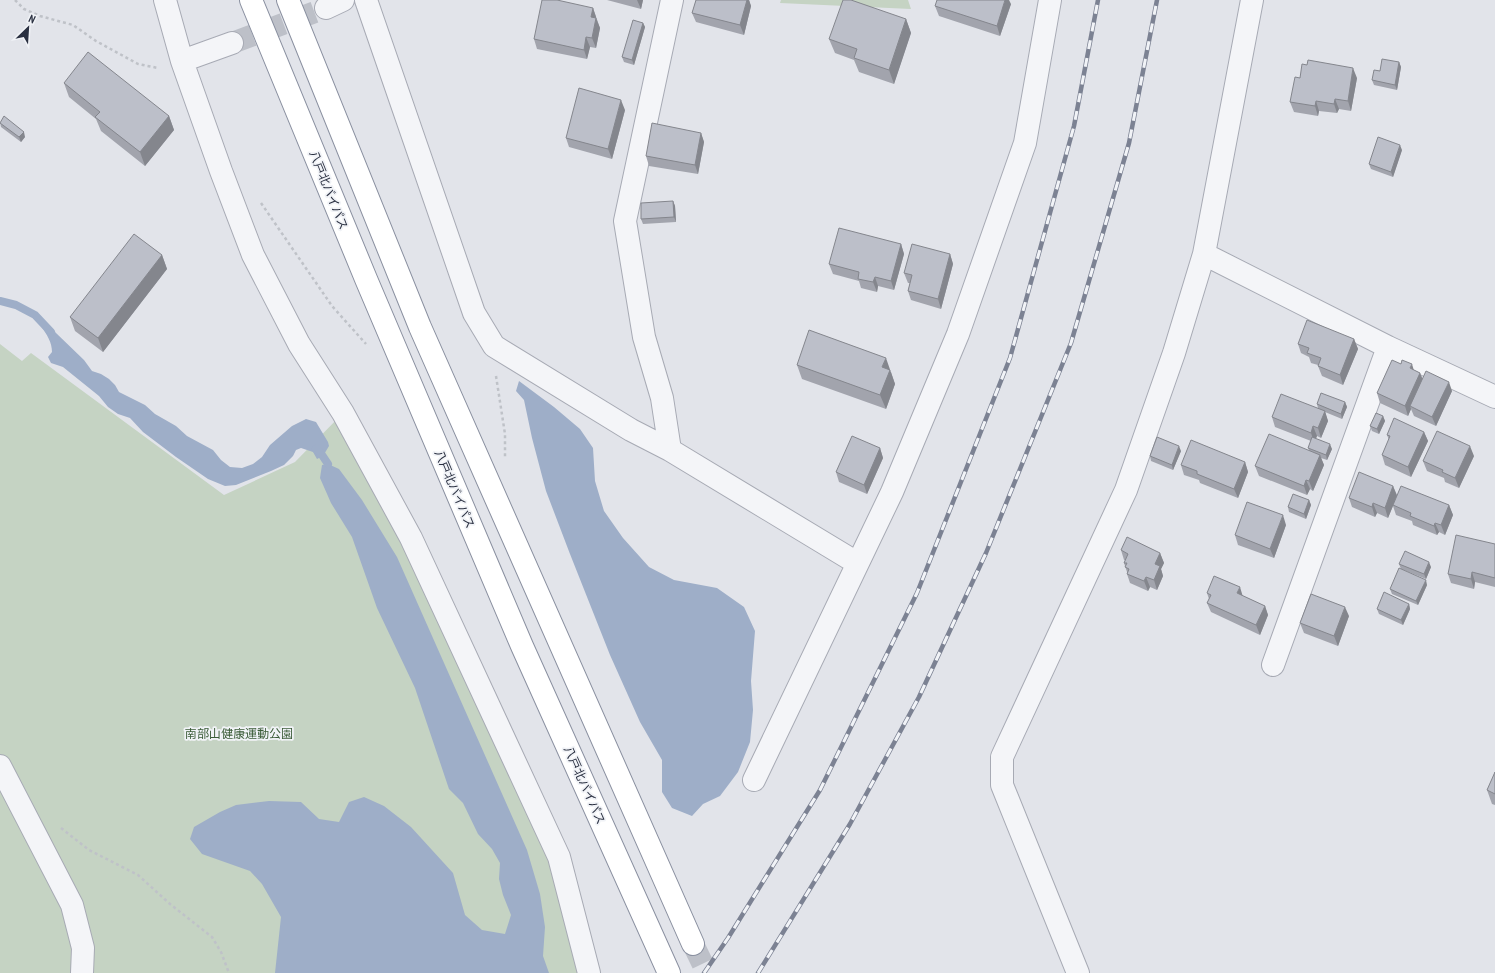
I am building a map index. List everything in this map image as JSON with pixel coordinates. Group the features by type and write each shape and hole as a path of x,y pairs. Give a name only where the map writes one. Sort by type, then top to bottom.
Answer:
{"highway":[{"name":"八戸北バイパス","path":"251,0 366,279 516,631 669,973"},
{"path":"288,0 420,327 693,944"}],"street":[{"path":"165,0 182,61 252,255 298,344 343,413 411,538 559,857 590,973"},
{"path":"366,0 474,312 494,346 631,430 670,450 857,563"},
{"path":"670,450 662,398 644,337 624,221 672,0"},
{"path":"754,780 892,492 958,334 1025,143 1050,0"},
{"path":"1078,973 1036,864 1002,785 1002,757 1126,490 1174,353 1204,254 1252,0"},
{"path":"182,61 232,43"},
{"path":"1204,254 1388,347 1495,397"},
{"path":"1273,665 1388,347"},
{"path":"0,766 72,905 83,948 82,973"}],"path":[{"path":"15,0 24,9 40,16 73,25 96,41 138,64 157,68 182,61"},
{"path":"260,202 332,306 367,345"},
{"path":"494,346 492,358 505,434 506,462"},
{"path":"56,825 89,850 138,875 170,904 212,937 221,952 229,973"}],"green space":[{"path":"781,0 908,0 911,9 780,3"},
{"name":"南部山健康運動公園","path":"0,344 22,361 31,353 224,495 295,462 343,413 559,857 589,973 0,973"}],"water":[{"path":"46,322 84,360 92,371 109,379 119,392 145,405 155,414 176,426 187,436 213,450 221,460 230,467 242,468 253,464 262,457 270,445 292,426 306,419 316,422 329,446 323,456 317,459 313,452 301,448 296,450 293,456 284,465 236,485 225,486 208,479 143,432 130,418 118,414 108,407 99,396 63,367 51,363 48,357 52,352 51,345 41,326"},
{"path":"519,381 554,407 580,429 593,448 595,481 604,511 623,538 649,567 674,580 717,588 744,607 755,631 751,681 753,710 750,742 738,772 720,796 703,804 692,816 672,808 662,792 662,760 640,722 610,655 546,491 524,400 516,391"},
{"path":"328,464 339,469 362,500 397,557 527,850 540,894 545,927 543,956 549,973 275,973 281,917 262,884 250,871 202,854 190,839 194,827 220,812 236,805 269,801 301,802 319,819 339,822 349,802 364,797 384,806 411,827 453,873 465,915 482,930 505,934 511,915 503,895 499,879 500,863 492,849 478,834 463,803 449,789 415,688 377,608 352,537 331,503 320,478 322,465"}],"building":[{"path":"542,0 557,0 593,8 591,17 596,18 592,38 586,37 584,50 534,39"},
{"path":"696,0 747,0 740,25 692,13"},
{"path":"843,0 851,0 906,19 889,70 854,58 857,49 829,39"},
{"path":"937,0 1005,0 997,26 935,6"},
{"path":"633,20 643,23 632,60 622,57"},
{"path":"88,52 169,116 140,152 95,117 100,112 64,83"},
{"path":"1382,59 1399,62 1395,85 1372,80 1374,70 1380,71"},
{"path":"1308,60 1353,68 1348,101 1335,99 1334,104 1316,101 1315,106 1290,102 1295,77 1300,78 1302,64 1307,65"},
{"path":"579,88 621,100 608,149 566,138"},
{"path":"4,116 24,132 19,137 0,123"},
{"path":"652,123 701,133 695,165 646,156"},
{"path":"1378,137 1400,145 1391,172 1369,164"},
{"path":"673,201 674,217 641,219 641,203"},
{"path":"839,228 901,244 891,281 875,277 873,282 858,279 859,272 829,264"},
{"path":"134,234 162,255 98,338 70,317"},
{"path":"912,244 950,254 938,299 908,291 912,275 904,273"},
{"path":"1307,320 1354,339 1340,375 1318,366 1321,358 1307,353 1309,348 1298,344"},
{"path":"809,330 886,358 882,367 890,370 880,395 797,365"},
{"path":"1392,360 1401,364 1402,360 1412,364 1410,368 1420,373 1405,406 1377,393"},
{"path":"1426,371 1449,382 1432,417 1410,406"},
{"path":"1321,393 1345,402 1341,414 1317,404"},
{"path":"1281,394 1325,411 1318,428 1313,426 1311,433 1272,417"},
{"path":"1376,413 1383,416 1377,429 1370,426"},
{"path":"1394,418 1424,432 1408,467 1382,455 1390,436 1387,435"},
{"path":"1437,431 1470,446 1455,478 1442,472 1443,470 1423,461"},
{"path":"1269,434 1320,455 1309,481 1306,480 1304,486 1255,466"},
{"path":"852,436 880,448 864,485 836,472"},
{"path":"1157,437 1179,446 1172,465 1150,456"},
{"path":"1312,437 1330,444 1326,455 1308,448"},
{"path":"1191,440 1245,462 1234,489 1197,474 1197,471 1181,465"},
{"path":"1359,472 1393,486 1385,508 1373,503 1372,507 1349,498"},
{"path":"1401,486 1449,505 1441,525 1435,523 1434,526 1410,516 1411,513 1393,505"},
{"path":"1293,494 1309,500 1304,514 1288,507"},
{"path":"1247,502 1283,515 1270,549 1235,535"},
{"path":"1456,535 1495,544 1495,578 1472,572 1471,579 1448,574"},
{"path":"1127,537 1160,553 1155,564 1160,566 1154,580 1146,577 1144,581 1127,574 1129,569 1125,567 1127,563 1124,563 1128,554 1121,550"},
{"path":"1405,551 1429,562 1424,574 1399,564"},
{"path":"1399,568 1426,580 1416,601 1390,589"},
{"path":"1214,576 1240,587 1237,593 1265,606 1256,625 1207,603 1211,595 1207,593"},
{"path":"1384,592 1409,604 1401,620 1377,609"},
{"path":"1311,594 1345,607 1334,636 1300,623"},
{"path":"1495,772 1495,794 1487,790"}],"waterway":[{"path":"0,301 16,305 35,315 51,332"},
{"path":"316,449 320,452 328,464"}],"tunnel":[{"path":"232,43 326,8"},
{"path":"693,944 707,973"}],"railway":[{"path":"704,973 728,938 820,790 917,593 1010,358 1074,126 1098,0"},
{"path":"758,973 850,824 919,697 986,553 1071,343 1129,143 1157,0"}]}
